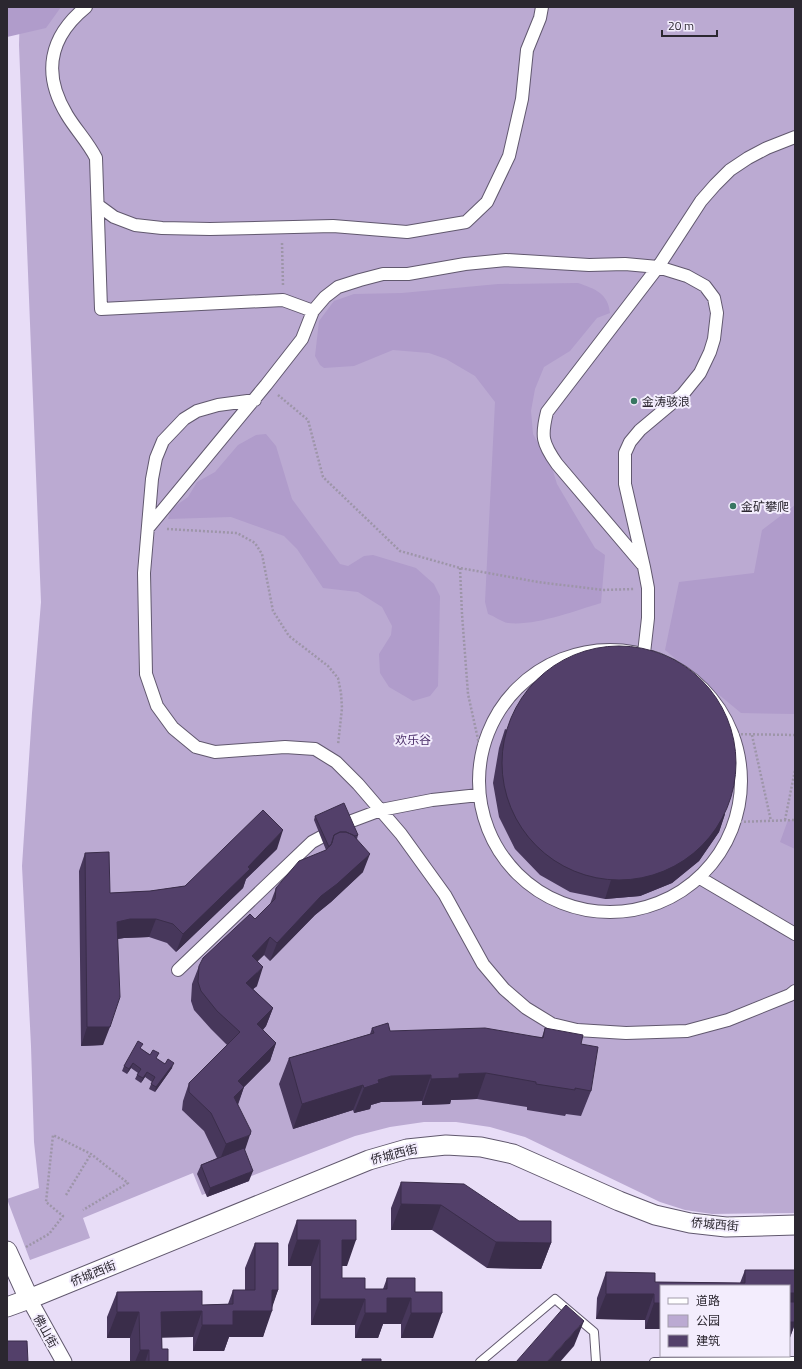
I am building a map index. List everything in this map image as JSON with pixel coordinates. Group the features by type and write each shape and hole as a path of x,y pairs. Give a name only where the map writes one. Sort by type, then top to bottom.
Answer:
{"street":[{"path":"86,7 61,34 53,56 53,76 58,97 67,116 90,146 96,158 102,309 283,300 313,311"},
{"path":"99,206 114,217 135,225 162,228 210,229 333,226 407,232 466,222 487,202 509,156 522,99 528,50 540,18 542,7"},
{"path":"644,567 557,464 546,448 543,430 547,412 658,267 701,201 715,185 730,170 748,158 767,148 795,137"},
{"path":"148,528 255,400 302,340 313,311 325,297 338,287 383,274 408,274 465,264 506,260 589,265 625,264 658,267 687,276 704,286 714,298 717,313 714,339 710,352 700,373 684,394 640,430 630,442 625,453 625,484 648,588 648,618 644,654"},
{"path":"255,400 218,404 184,419 163,441 156,458 152,479 144,573 146,674 156,706 173,728 196,747 215,752 285,747 315,749 336,762 381,810 401,834 445,895 483,964 504,989 526,1008 552,1024 577,1030 626,1033 687,1031 728,1020 790,995 795,991"},
{"path":"601,650 644,654 680,670 711,696 734,734 741,760 742,791 736,822 722,852 700,878 670,898 636,910 599,912 564,904 532,887 506,861 488,830 479,795 481,753 497,714 524,681 560,659 601,650"},
{"path":"178,970 312,842 349,822 381,810 432,800 479,795"},
{"path":"700,878 795,934"},
{"name":"侨城西街","path":"7,1307 369,1160 407,1149 446,1145 481,1147 513,1154 618,1201 654,1215 690,1223 726,1227 795,1225"},
{"path":"7,1251 29,1299"},
{"name":"佛山街","path":"29,1299 64,1362"}],"lane":[{"path":"480,1362 555,1299 594,1332 596,1362"},
{"path":"654,1362 795,1361"}],"path":[{"path":"281,227 283,300"},
{"path":"266,385 308,420 324,477 400,551 460,568 538,582 603,590 648,588"},
{"path":"148,528 237,533 255,543 262,554 273,611 289,636 328,666 338,678 342,693 342,708 336,762"},
{"path":"460,568 468,694 481,753"},
{"path":"734,734 795,735"},
{"path":"752,735 771,821"},
{"path":"785,820 795,770"},
{"path":"736,822 795,820"},
{"path":"26,1247 49,1234 63,1216 46,1202 53,1134 91,1154 128,1183 83,1210"},
{"path":"66,1195 91,1154"}],"green space":[{"name":"欢乐谷","path":"20,7 795,7 795,1213 712,1214 685,1210 660,1202 525,1137 490,1127 456,1122 424,1122 390,1127 355,1136 202,1195 193,1173 83,1218 90,1238 30,1260 7,1199 39,1188 34,1142 22,866 41,602 19,45"}],"shaded area":[{"path":"7,7 61,7 46,28 7,37"},
{"path":"578,283 590,287 600,293 607,301 610,313 597,318 570,351 544,367 535,389 531,411 533,434 553,471 557,484 595,548 605,555 601,603 543,620 508,623 488,614 485,602 495,402 475,376 446,359 429,353 393,350 354,366 324,368 320,365 315,356 319,321 334,301 354,294 402,293 498,284"},
{"path":"266,434 276,446 292,499 340,564 348,566 364,556 373,555 416,568 434,584 440,596 438,686 430,696 413,701 389,687 380,673 379,654 391,635 392,626 382,607 358,592 323,588 297,549 284,536 231,517 168,519 171,509 188,497 197,482 215,472 238,445 256,435"},
{"path":"795,505 795,714 741,713 665,650 679,582 754,573 762,530"},
{"path":"788,820 795,820 795,849 780,842"}],"building":[{"path":"608,646 630,646 664,655 684,666 702,680 716,698 727,718 734,740 736,763 734,786 727,808 716,828 702,846 693,854 674,866 653,875 630,880 608,880 585,875 564,866 545,854 528,837 516,818 507,797 502,774 502,752 507,729 516,708 528,689 545,672 564,660 585,651"},
{"path":"344,803 358,835 355,836 346,832 340,832 334,835 329,847 315,816"},
{"path":"263,810 283,830 248,867 250,869 183,934 173,924 156,919 130,919 117,922 120,997 110,1027 87,1027 85,853 109,852 110,893 150,891 185,886"},
{"path":"340,832 346,832 353,835 370,854 337,884 321,896 277,943 270,937 252,956 263,967 246,983 273,1008 257,1024 276,1043 238,1081 244,1087 234,1097 251,1131 250,1135 226,1144 211,1113 189,1092 189,1083 240,1032 217,1011 201,991 198,982 199,966 203,958 250,914 255,919 275,899 276,888 299,861 326,850 332,843 334,835"},
{"path":"388,1023 390,1031 485,1028 543,1038 545,1028 583,1035 581,1044 598,1047 591,1091 536,1084 536,1082 486,1073 459,1074 459,1078 431,1079 431,1075 391,1076 378,1080 379,1083 364,1088 363,1085 302,1104 289,1058 374,1033 372,1028"},
{"path":"138,1041 143,1044 140,1048 150,1055 153,1050 159,1053 156,1058 165,1064 168,1059 174,1063 156,1087 151,1084 155,1077 147,1072 143,1078 137,1075 141,1069 133,1063 129,1069 124,1066"},
{"path":"244,1148 253,1171 210,1188 201,1165"},
{"path":"401,1182 464,1184 519,1221 551,1221 551,1243 496,1242 441,1205 401,1204"},
{"path":"297,1220 356,1220 356,1240 342,1240 342,1278 365,1278 365,1289 387,1289 387,1278 415,1278 415,1292 442,1292 442,1313 411,1313 411,1298 387,1298 387,1313 365,1313 365,1299 320,1299 320,1240 297,1240"},
{"path":"255,1243 278,1243 278,1290 272,1290 272,1311 233,1311 233,1325 202,1325 202,1311 161,1312 162,1349 168,1349 168,1362 149,1362 149,1350 140,1350 139,1312 117,1312 117,1292 202,1291 202,1305 233,1304 233,1290 255,1290"},
{"path":"745,1270 795,1270 795,1293 790,1293 790,1285 660,1285 660,1303 654,1303 654,1294 606,1294 606,1272 655,1273 655,1282 745,1283"},
{"path":"790,1302 795,1302 795,1322 790,1322"},
{"path":"566,1305 584,1321 547,1362 516,1362"},
{"path":"7,1341 27,1341 28,1362 7,1362"},
{"path":"362,1359 381,1359 381,1362 362,1362"}],"place":[{"name":"金涛骇浪","path":"634,401"},
{"name":"金矿攀爬","path":"733,506"}]}
